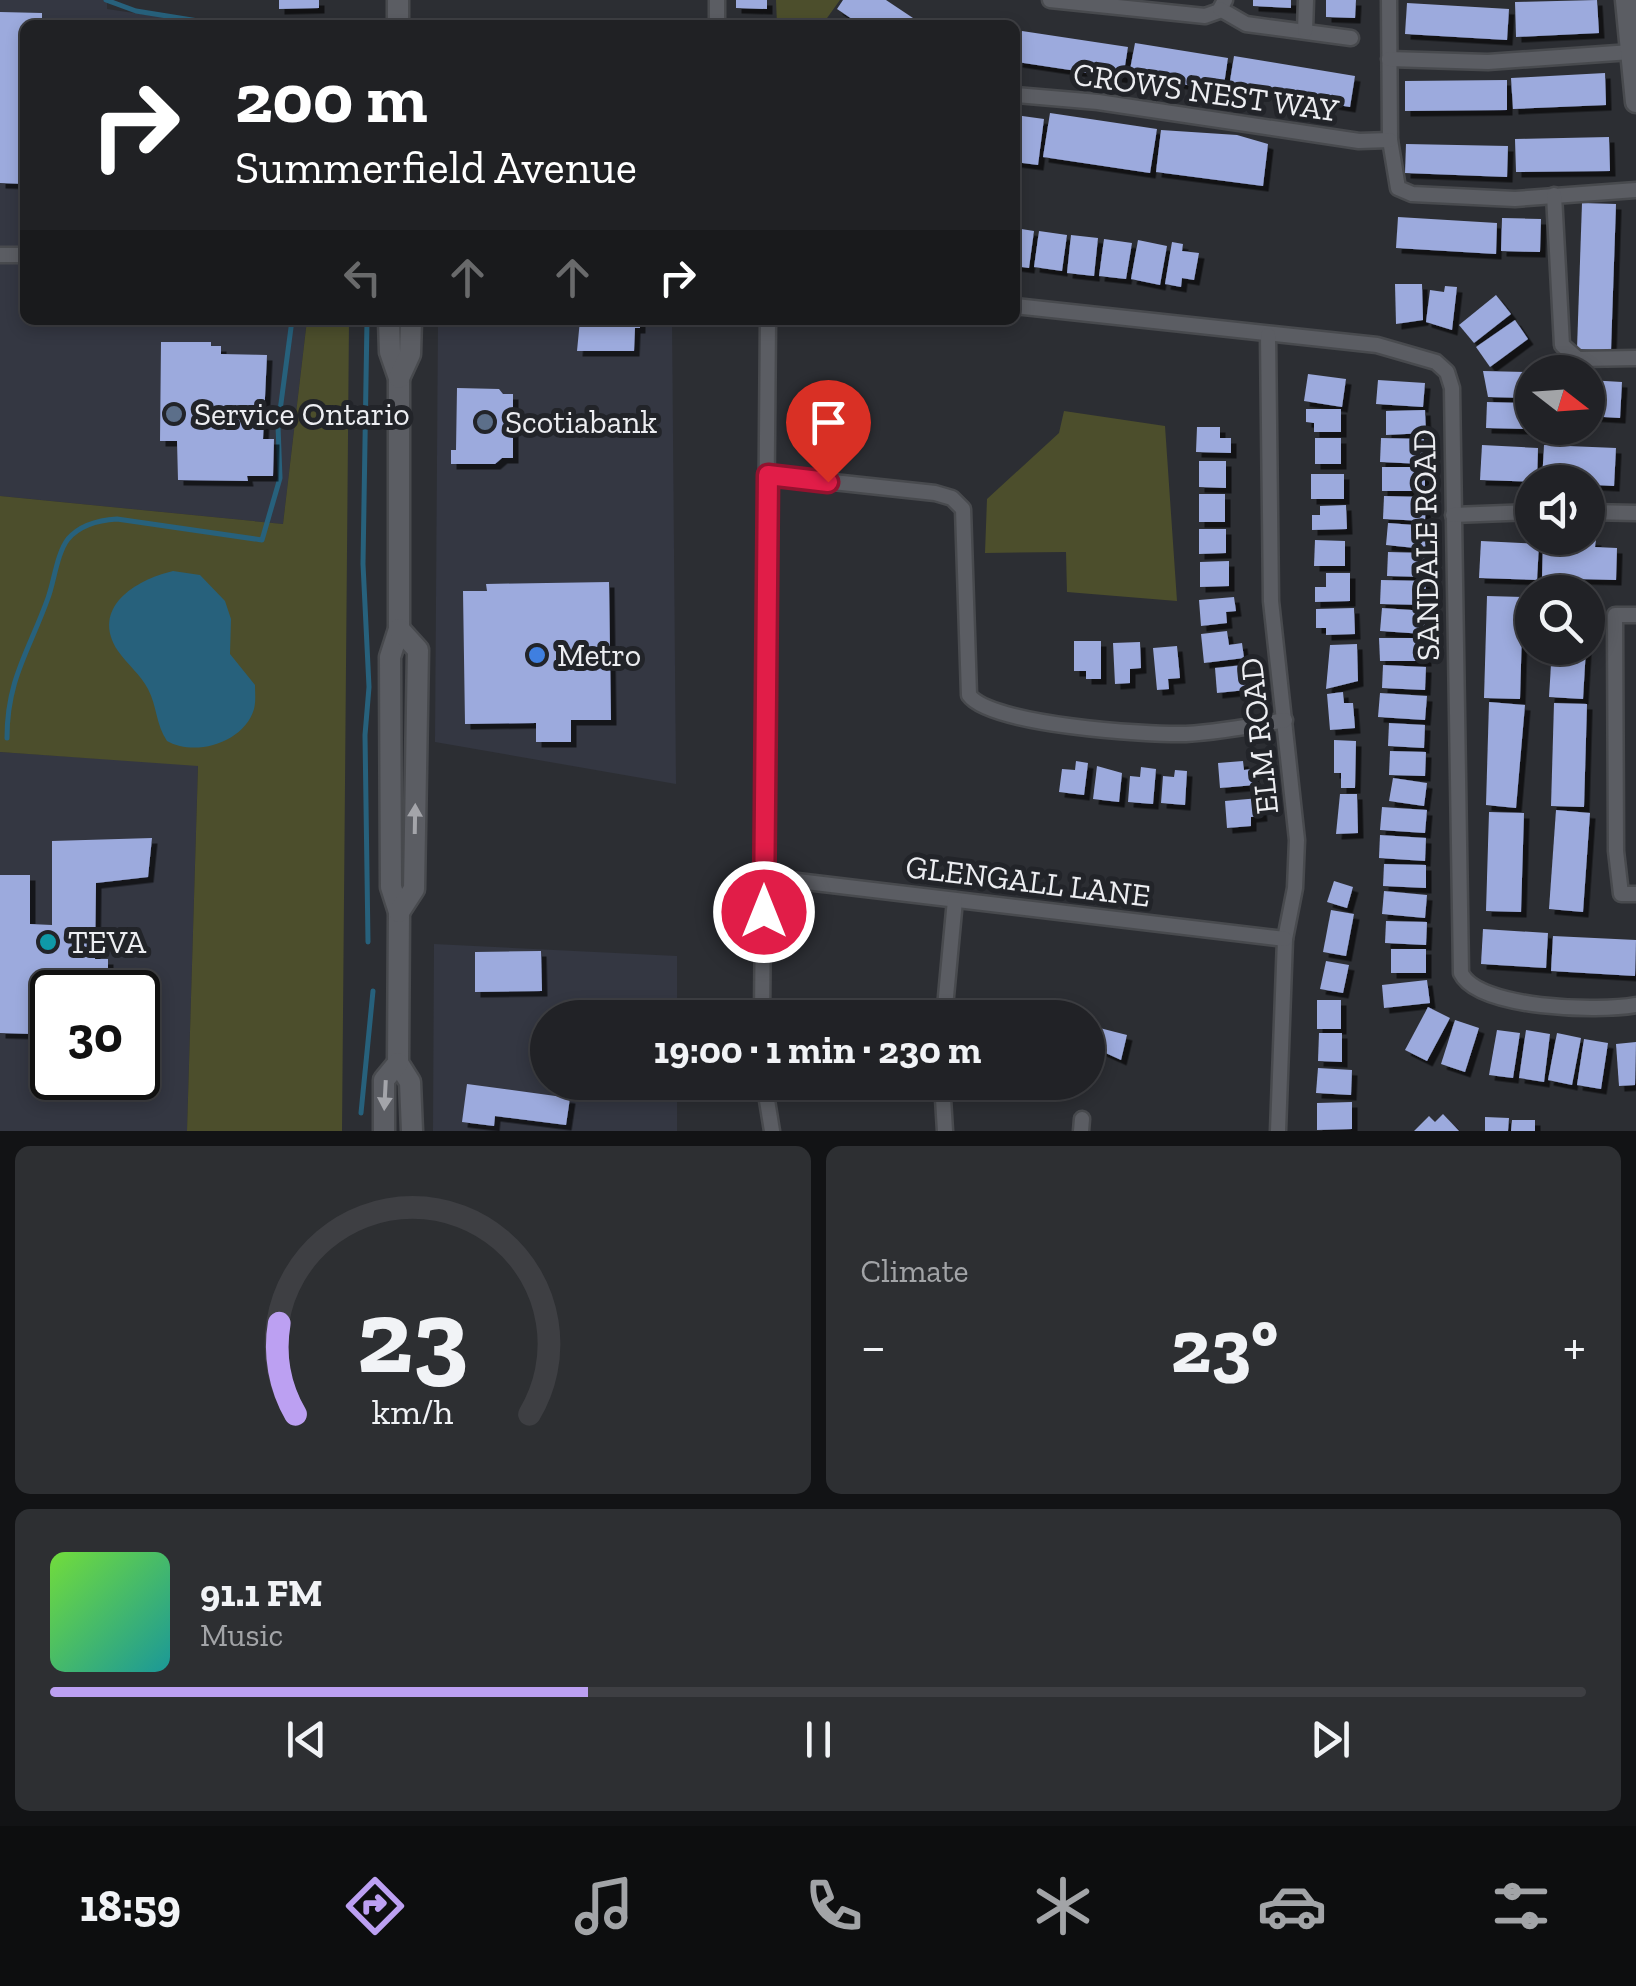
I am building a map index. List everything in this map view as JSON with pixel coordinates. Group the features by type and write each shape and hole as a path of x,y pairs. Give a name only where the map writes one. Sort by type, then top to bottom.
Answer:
{"main road":[{"path":"1626,0 1636,102"},
{"path":"389,325 390,352 400,378 399,629 390,658 391,887 399,912 398,1062 410,1082 412,1131"},
{"path":"400,378 410,354 411,325"},
{"path":"384,1131 384,1080 398,1062"}],"street":[{"path":"1050,0 1205,16 1223,5 1246,24 1351,38"},
{"path":"1306,0 1306,30"},
{"path":"1389,0 1390,140 1398,188 1412,194 1516,200 1636,190"},
{"path":"1389,60 1488,62 1631,52"},
{"name":"CROWS NEST WAY","path":"1020,96 1359,141 1390,140"},
{"path":"1554,195 1562,345 1578,359 1636,358"},
{"name":"SANDALE ROAD","path":"1020,307 1378,345 1431,360 1444,369 1452,388 1461,973 1471,988 1492,995 1582,1009 1636,1005"},
{"path":"762,1000 768,325"},
{"name":"ELM ROAD","path":"1268,335 1271,601 1297,840 1295,888 1286,939 1278,1131"},
{"path":"768,475 935,493 952,498 963,509 966,676 976,704 992,712 1104,730 1166,734 1285,720"},
{"path":"1605,512 1636,513"},
{"path":"1453,515 1515,513"},
{"path":"1636,614 1615,614 1616,851 1621,894 1636,894"},
{"name":"GLENGALL LANE","path":"764,878 1286,939"},
{"path":"946,1000 955,900"},
{"path":"767,1100 772,1131"},
{"path":"943,1100 945,1131"}],"shaded area":[{"path":"0,0 107,0 107,9 182,20 20,20 20,325 306,325 283,524 0,496"},
{"path":"438,325 672,325 676,784 435,742"},
{"path":"0,752 198,765 187,1131 0,1131"},
{"path":"434,944 677,956 677,1000 530,1000 530,1100 677,1100 677,1131 433,1131"}],"green space":[{"path":"776,0 840,0 826,20 777,20"},
{"path":"306,325 349,325 342,1131 187,1131 198,766 0,752 0,496 283,524"},
{"path":"1064,411 1165,426 1177,601 1067,592 1066,552 985,553 987,499 1059,433"}],"water":[{"path":"173,571 200,575 225,601 231,619 230,654 255,685 255,706 249,721 229,738 204,747 178,746 167,741 148,689 111,636 109,622 121,598 144,581"}],"building":[{"path":"279,0 319,0 319,8 279,9"},
{"path":"736,0 767,0 767,9 736,8"},
{"path":"843,0 886,0 913,18 854,20 837,9"},
{"path":"1253,0 1291,0 1291,8 1253,6"},
{"path":"1326,0 1356,0 1355,18 1326,17"},
{"path":"1597,0 1599,33 1516,37 1515,2"},
{"path":"1407,3 1509,9 1507,40 1405,34"},
{"path":"0,12 42,13 42,20 20,20 20,184 0,183"},
{"path":"1022,31 1128,47 1123,78 1020,62"},
{"path":"1135,43 1228,58 1223,91 1129,75"},
{"path":"1234,56 1355,76 1350,107 1229,87"},
{"path":"1605,73 1606,105 1513,109 1511,78"},
{"path":"1507,80 1507,110 1405,111 1405,81"},
{"path":"1050,113 1157,129 1150,173 1043,157"},
{"path":"1020,116 1044,119 1038,165 1020,163"},
{"path":"1161,130 1237,135 1268,144 1263,186 1156,172"},
{"path":"1609,137 1610,171 1516,172 1515,139"},
{"path":"1406,144 1508,146 1507,177 1405,173"},
{"path":"1582,203 1616,204 1611,350 1577,349"},
{"path":"1398,217 1497,223 1496,254 1396,248"},
{"path":"1502,218 1541,219 1540,252 1501,251"},
{"path":"1020,229 1034,231 1029,268 1020,267"},
{"path":"1039,231 1067,235 1062,271 1034,267"},
{"path":"1071,235 1098,238 1094,276 1067,273"},
{"path":"1104,239 1132,243 1126,279 1099,276"},
{"path":"1138,240 1167,246 1160,285 1131,279"},
{"path":"1172,242 1183,244 1182,251 1199,253 1194,280 1182,278 1181,287 1165,284"},
{"path":"1395,284 1422,284 1423,320 1396,324"},
{"path":"1445,286 1457,287 1452,330 1426,322 1430,290 1444,292"},
{"path":"1496,295 1511,314 1474,343 1459,325"},
{"path":"1515,320 1528,339 1490,367 1476,347"},
{"path":"580,325 640,325 635,328 634,351 577,351"},
{"path":"161,342 211,342 211,346 221,346 221,354 267,355 263,439 274,439 273,476 247,476 248,481 178,480 177,441 160,441"},
{"path":"1483,371 1515,372 1515,398 1488,397"},
{"path":"1308,374 1346,379 1342,407 1304,401"},
{"path":"1378,380 1425,383 1423,407 1376,404"},
{"path":"1605,381 1622,382 1620,418 1605,417"},
{"name":"Scotiabank","path":"457,388 499,389 503,394 513,394 513,458 502,458 495,464 451,464 451,450 456,450"},
{"path":"1487,402 1515,403 1515,429 1486,428"},
{"path":"1306,409 1341,409 1341,432 1314,432 1314,423 1306,422"},
{"path":"1425,410 1426,433 1386,435 1386,411"},
{"path":"1197,427 1220,427 1220,438 1231,438 1231,453 1196,452"},
{"path":"1315,438 1341,438 1341,464 1315,464"},
{"path":"1381,438 1424,439 1423,464 1380,462"},
{"path":"1482,445 1538,448 1538,465 1515,465 1515,481 1480,480"},
{"path":"1544,445 1616,448 1614,486 1605,486 1605,465 1543,465"},
{"path":"1199,461 1226,461 1226,488 1199,487"},
{"path":"1382,467 1425,467 1425,491 1382,491"},
{"path":"1311,474 1344,474 1344,499 1311,499"},
{"path":"1199,494 1225,494 1225,522 1199,522"},
{"path":"1384,496 1426,497 1425,521 1383,519"},
{"path":"1346,505 1347,529 1312,530 1312,515 1320,515 1320,506"},
{"path":"1388,523 1427,526 1425,549 1386,545"},
{"path":"1199,529 1226,529 1226,553 1199,554"},
{"path":"1315,540 1345,541 1345,566 1314,566"},
{"path":"1481,541 1515,543 1515,555 1538,555 1537,575 1515,575 1515,579 1479,578"},
{"path":"1605,547 1617,548 1616,580 1605,580 1605,575 1542,575 1543,555 1605,555"},
{"path":"1388,552 1426,553 1425,577 1387,576"},
{"path":"1229,561 1229,586 1200,587 1200,562"},
{"path":"1326,573 1350,573 1350,601 1315,602 1315,587 1326,587"},
{"path":"1381,580 1426,581 1425,605 1380,604"},
{"name":"Metro","path":"609,582 611,720 571,720 571,742 536,742 536,723 465,724 463,591 487,591 486,584"},
{"path":"1487,596 1515,597 1515,665 1521,665 1520,699 1484,698"},
{"path":"1234,597 1236,611 1226,612 1227,623 1201,626 1199,600"},
{"path":"1354,608 1355,634 1326,635 1326,628 1316,628 1316,609"},
{"path":"1382,608 1426,611 1424,634 1380,631"},
{"path":"1227,631 1229,645 1242,643 1244,658 1204,663 1201,634"},
{"path":"1379,638 1426,638 1426,661 1380,661"},
{"path":"1074,641 1101,641 1101,679 1086,679 1086,671 1074,671"},
{"path":"1140,642 1141,668 1130,669 1130,683 1115,684 1113,643"},
{"path":"1357,644 1358,681 1326,689 1330,645"},
{"path":"1177,646 1180,678 1168,679 1169,689 1157,690 1153,648"},
{"path":"1243,665 1246,690 1217,693 1215,668"},
{"path":"1383,665 1426,667 1425,690 1382,688"},
{"path":"1551,665 1585,665 1583,699 1549,697"},
{"path":"1343,692 1344,703 1353,703 1355,728 1330,730 1327,694"},
{"path":"1380,693 1427,696 1425,720 1378,717"},
{"path":"1489,702 1525,705 1516,808 1486,805"},
{"path":"1554,703 1587,704 1584,807 1551,806"},
{"path":"1389,723 1425,725 1424,748 1388,746"},
{"path":"1334,740 1356,741 1355,788 1341,788 1341,773 1334,773"},
{"path":"1390,751 1426,752 1425,776 1389,775"},
{"path":"1076,761 1088,763 1084,795 1059,792 1062,769 1075,770"},
{"path":"1243,761 1244,770 1253,769 1255,785 1220,788 1218,763"},
{"path":"1097,766 1122,773 1119,802 1093,799"},
{"path":"1141,767 1156,769 1153,804 1128,802 1130,776 1140,777"},
{"path":"1175,770 1187,771 1185,805 1161,803 1163,776 1174,777"},
{"path":"1393,778 1427,783 1424,806 1389,801"},
{"path":"1340,794 1357,794 1358,833 1336,834"},
{"path":"1260,798 1262,816 1251,817 1251,826 1227,828 1225,801"},
{"path":"1382,807 1427,810 1425,833 1380,830"},
{"path":"1556,810 1590,813 1583,912 1549,909"},
{"path":"1489,812 1524,813 1521,912 1486,911"},
{"path":"1380,835 1426,838 1425,861 1379,858"},
{"name":"TEVA","path":"152,838 148,877 96,883 95,959 108,959 108,970 30,970 30,1034 0,1033 0,875 30,875 30,924 52,925 52,841"},
{"path":"1384,864 1426,865 1426,888 1383,886"},
{"path":"1334,881 1353,887 1347,908 1327,902"},
{"path":"1384,891 1427,895 1425,918 1382,914"},
{"path":"1331,910 1354,914 1346,956 1323,952"},
{"path":"1386,921 1427,922 1426,945 1385,943"},
{"path":"1483,929 1548,933 1546,968 1481,964"},
{"path":"1553,936 1636,940 1635,976 1551,971"},
{"path":"1391,949 1426,949 1426,973 1391,973"},
{"path":"541,951 542,991 475,992 475,952"},
{"path":"1326,961 1349,965 1343,993 1320,989"},
{"path":"1427,980 1430,1003 1384,1008 1382,985"},
{"path":"1317,1000 1341,1000 1341,1029 1317,1029"},
{"path":"1428,1007 1450,1018 1427,1061 1405,1050"},
{"path":"1455,1020 1479,1028 1465,1072 1441,1064"},
{"path":"1105,1029 1127,1035 1121,1060 1105,1053"},
{"path":"1497,1030 1520,1033 1513,1078 1489,1075"},
{"path":"1526,1030 1550,1034 1544,1082 1519,1078"},
{"path":"1319,1033 1342,1033 1342,1062 1318,1061"},
{"path":"1557,1033 1581,1038 1572,1085 1548,1080"},
{"path":"1584,1039 1608,1043 1601,1089 1577,1085"},
{"path":"1636,1042 1635,1085 1619,1086 1616,1044"},
{"path":"1318,1068 1352,1070 1351,1095 1316,1093"},
{"path":"467,1084 530,1093 530,1100 570,1100 566,1125 495,1116 494,1126 462,1122"},
{"path":"1352,1102 1352,1129 1317,1130 1317,1103"},
{"path":"1443,1114 1459,1131 1414,1131 1429,1116 1435,1122"},
{"path":"1485,1117 1509,1118 1508,1131 1485,1131"},
{"path":"1512,1120 1535,1120 1535,1131 1511,1131"}],"waterway":[{"path":"106,0 136,11 192,20"},
{"path":"7,738 20,666 48,598 61,552 78,530 117,519 262,540 280,478 278,426 291,325"},
{"path":"367,325 363,564 369,687 365,735 368,942"},
{"path":"361,1113 373,991"}],"place":[{"name":"Service Ontario","path":"174,414"},
{"name":"Scotiabank","path":"485,422"},
{"name":"Metro","path":"537,655"},
{"name":"TEVA","path":"48,942"}],"route":[{"path":"764,912 768,475 828,482"}]}
